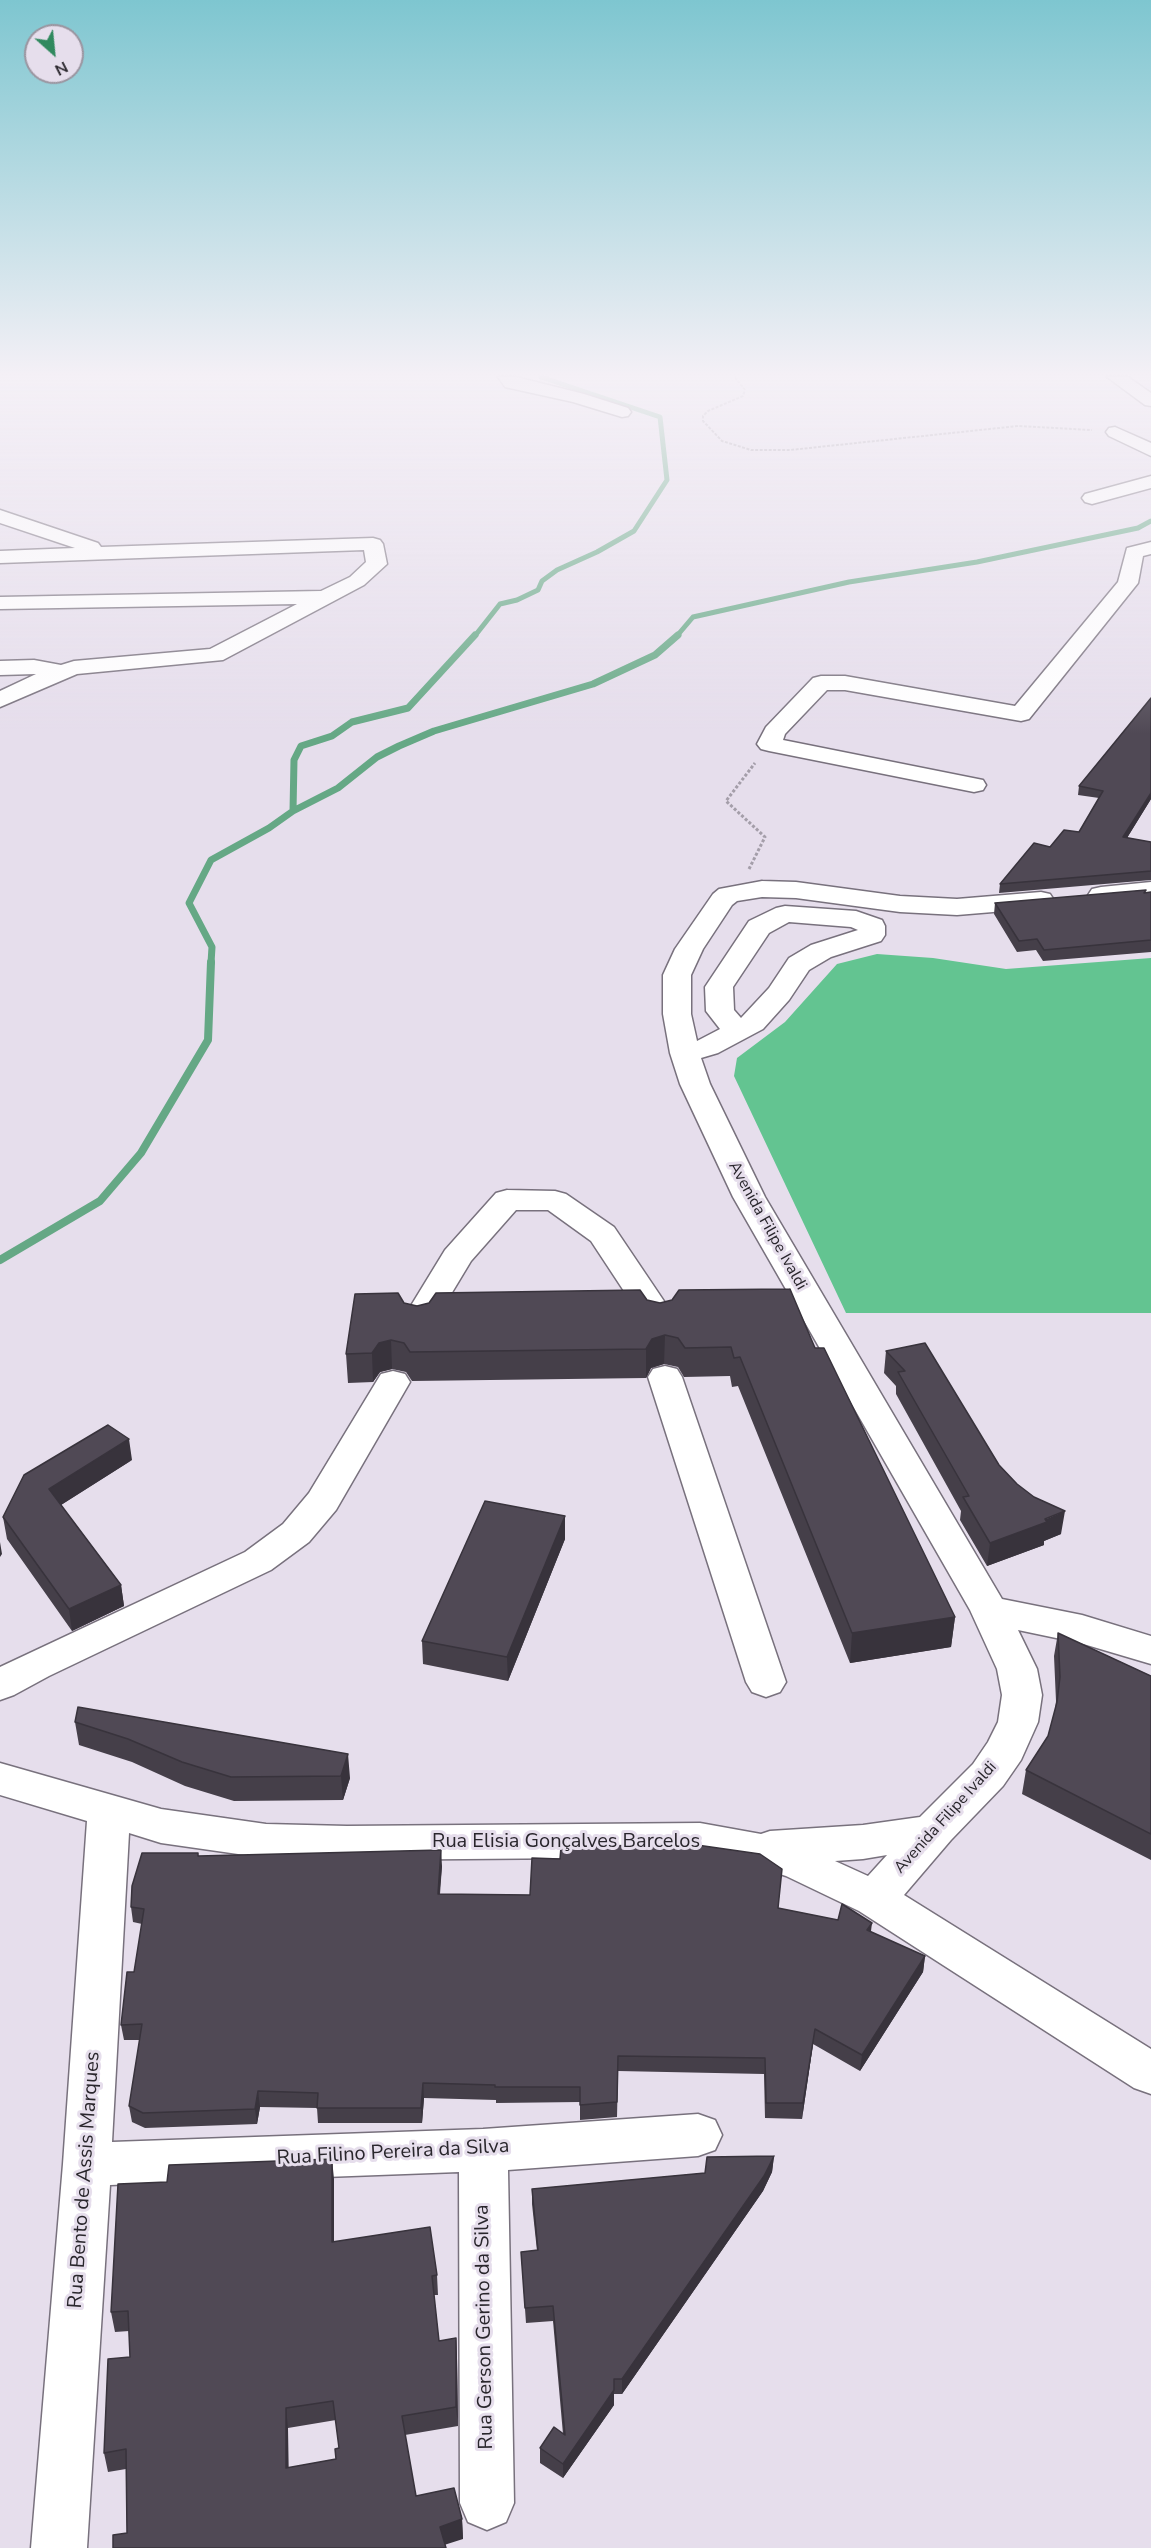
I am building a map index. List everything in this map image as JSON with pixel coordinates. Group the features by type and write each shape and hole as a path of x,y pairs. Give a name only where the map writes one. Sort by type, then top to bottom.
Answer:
{"street":[{"path":"1092,498 1100,496"},
{"path":"0,516 110,553"},
{"path":"0,557 373,544 377,564 357,581 215,655 89,666 60,672 0,700"},
{"path":"974,785 769,744 774,732 821,683 845,683 1021,714 1128,583 1134,552 1151,548"},
{"path":"0,603 327,597"},
{"path":"0,668 34,667 60,672"},
{"path":"738,891 795,890 900,904 957,907 1151,890"},
{"name":"Avenida Filipe Ivaldi","path":"738,891 724,897 680,964 676,988 677,1014 685,1053 695,1083 749,1197 989,1610 1017,1669 1022,1695 1018,1722 1006,1749 988,1775 932,1832 874,1899"},
{"path":"685,1053 708,1047 737,1032 753,1023 779,994 799,964 822,951 871,935 872,926 856,919 785,914 759,927 719,987 720,1011 737,1032"},
{"path":"418,1322 457,1257 507,1200 555,1201 603,1234 659,1319"},
{"path":"665,1377 766,1682"},
{"path":"0,1685 35,1666 258,1561 296,1533 323,1501 393,1382"},
{"path":"989,1610 1082,1629 1151,1650"},
{"name":"Rua Elisia Gonçalves Barcelos","path":"0,1779 161,1826 266,1841 347,1844 700,1840 755,1849 801,1864 874,1899 1151,2074"},
{"name":"Rua Bento de Assis Marques","path":"59,2548 87,2164 109,1811"},
{"path":"755,1849 862,1842 932,1832"},
{"name":"Rua Filino Pereira da Silva","path":"87,2164 483,2150 698,2135"},
{"name":"Rua Gerson Gerino da Silva","path":"483,2150 488,2503"}],"path":[{"path":"738,891 765,837 726,801 769,744"}],"green space":[{"path":"877,954 933,958 1006,969 1151,958 1151,1313 846,1313 734,1076 737,1058 785,1022 837,964"}],"building":[{"path":"1151,698 1151,793 1123,837 1151,842 1151,871 1000,884 1034,843 1050,847 1064,830 1079,832 1103,791 1079,786"},
{"path":"1146,890 1144,893 1151,892 1151,940 1044,950 1037,939 1019,941 995,903"},
{"path":"790,1289 815,1348 824,1348 955,1617 852,1633 740,1357 734,1358 731,1347 685,1348 678,1338 665,1335 652,1339 646,1349 410,1352 404,1343 391,1340 379,1343 372,1353 346,1354 355,1294 398,1293 404,1303 417,1306 429,1303 436,1293 640,1290 647,1300 660,1303 672,1300 679,1290"},
{"path":"925,1343 999,1465 1017,1484 1034,1497 1065,1511 1045,1519 1047,1522 990,1543 963,1497 969,1496 898,1372 905,1371 886,1351"},
{"path":"108,1425 129,1439 49,1489 121,1585 69,1609 3,1517 24,1475"},
{"path":"485,1501 565,1516 507,1657 422,1641"},
{"path":"1058,1633 1151,1676 1151,1834 1026,1770 1048,1736 1057,1702 1060,1677"},
{"path":"78,1707 348,1754 341,1776 231,1777 182,1762 128,1739 75,1722"},
{"path":"690,1844 760,1854 782,1869 778,1908 838,1920 842,1904 872,1923 867,1930 925,1956 862,2055 815,2029 803,2103 766,2103 765,2058 618,2056 617,2102 580,2105 580,2087 495,2087 495,2085 423,2083 421,2108 317,2108 318,2093 258,2091 255,2109 143,2113 129,2106 142,2024 121,2025 127,1972 134,1972 144,1909 131,1907 132,1886 142,1853 198,1853 198,1856 441,1850 438,1894 530,1895 532,1858 560,1859 561,1847"},
{"path":"774,2156 764,2176 622,2379 614,2379 614,2390 563,2464 540,2448 554,2427 565,2435 553,2306 525,2308 521,2252 538,2250 532,2189 705,2173 707,2157"},
{"path":"332,2159 332,2242 430,2227 437,2275 432,2276 439,2341 456,2338 456,2407 402,2416 416,2496 454,2488 462,2519 440,2527 446,2548 113,2548 113,2535 127,2533 126,2449 104,2453 108,2359 130,2357 128,2311 111,2312 118,2184 167,2182 169,2165","holes":["333,2401 339,2448 335,2449 336,2459 286,2468 286,2408"]}],"waterway":[{"path":"474,637 500,604 517,600 538,590 542,581 557,570 597,552 634,531 657,496"},
{"path":"677,636 693,617 849,582 977,562 1138,528 1151,521"},
{"path":"293,811 294,760 301,746 332,736 352,722 408,708 475,635"},
{"path":"293,811 338,788 377,757 399,746 434,731 593,684 655,655 677,636"},
{"path":"211,963 212,947 189,903 211,860 269,828 293,811"},
{"path":"0,1260 100,1201 141,1153 208,1040 211,962"}]}
